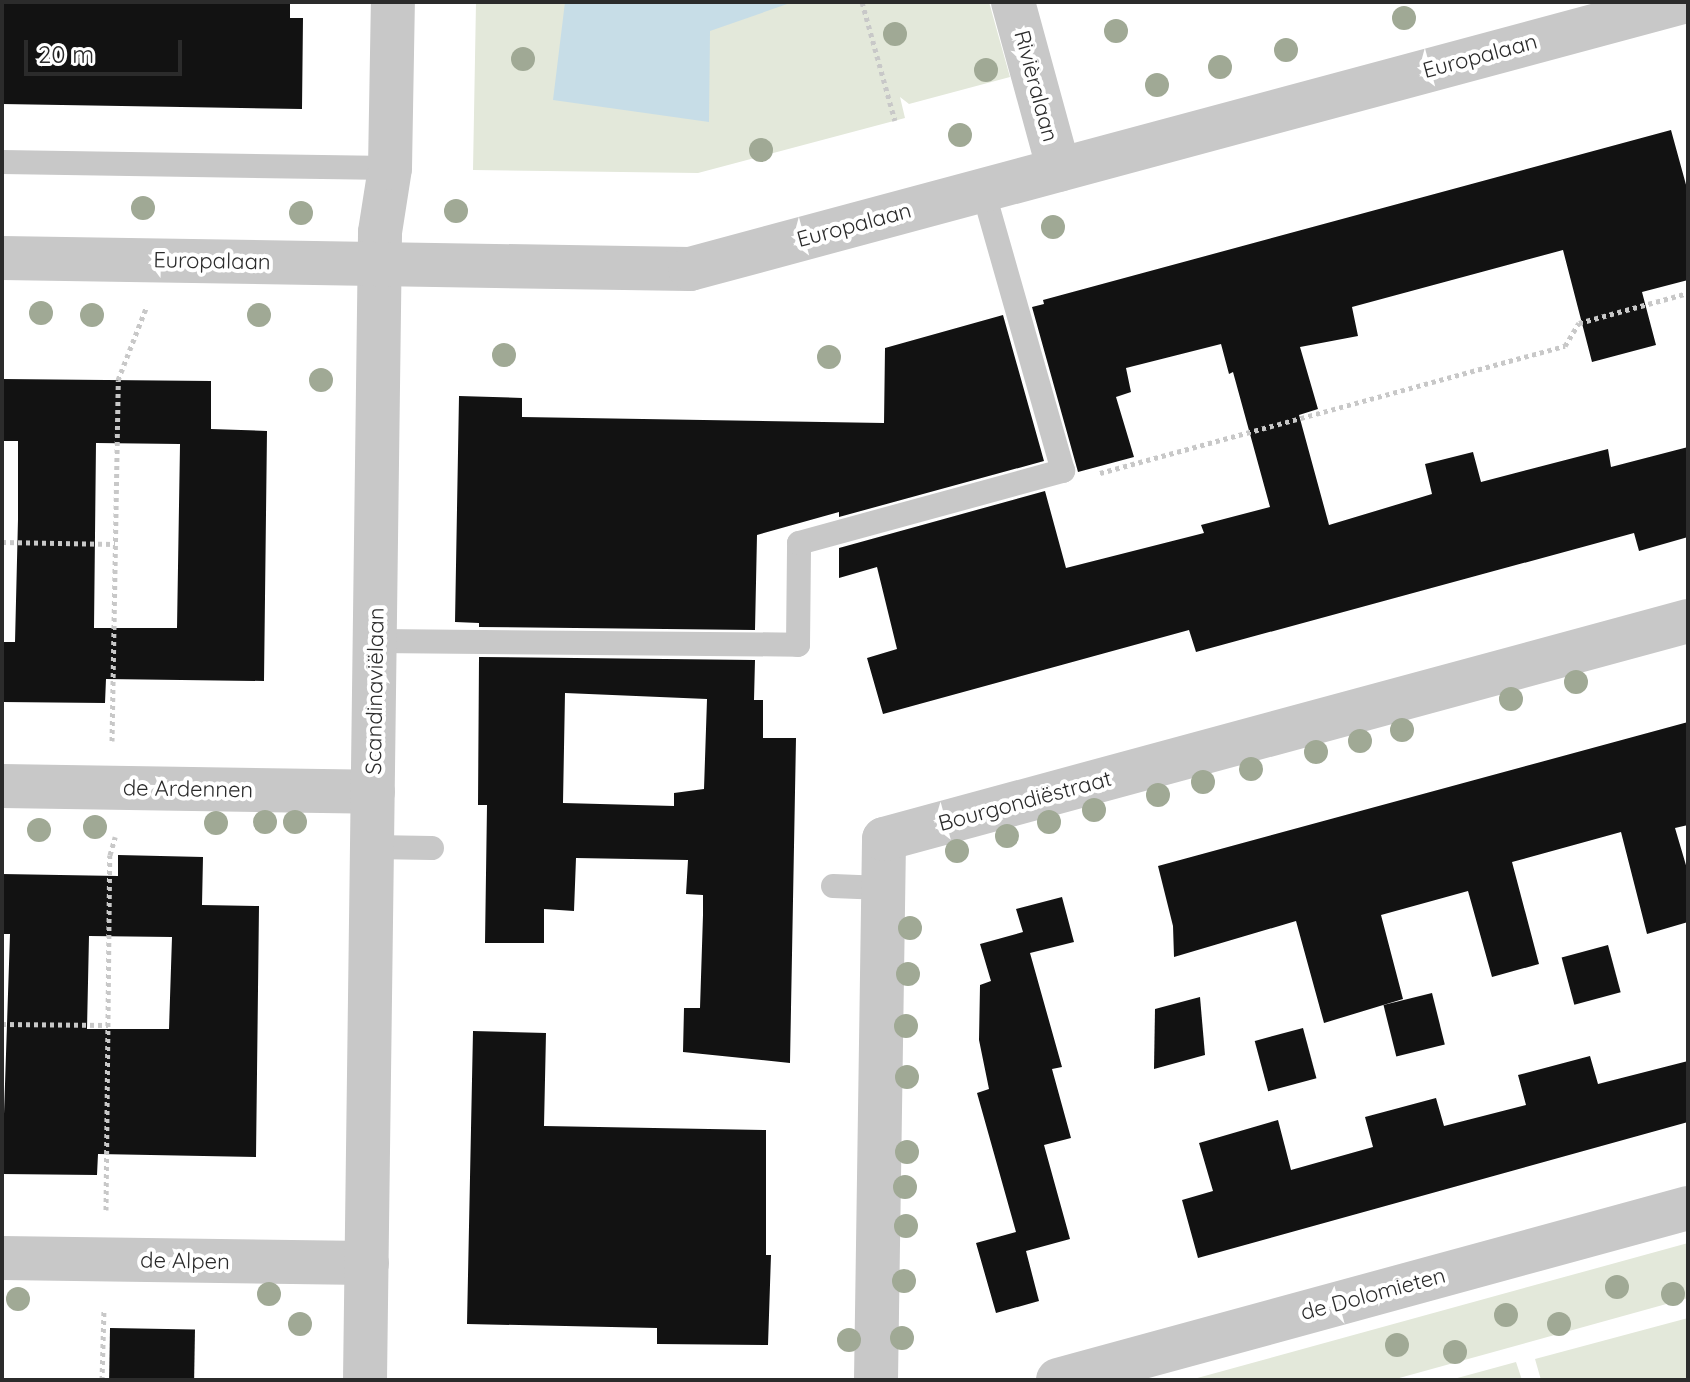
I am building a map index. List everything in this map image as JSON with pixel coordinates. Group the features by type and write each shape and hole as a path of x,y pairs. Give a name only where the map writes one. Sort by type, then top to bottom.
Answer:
{"street":[{"name":"Scandinaviëlaan","path":"365,1380 380,232 390,168 393,2"},
{"name":"Rivièralaan","path":"1013,2 1059,170"},
{"name":"Europalaan","path":"2,258 690,269 1683,2"},
{"name":"Bourgondiëstraat","path":"876,1380 884,839 1688,621"},
{"name":"de Ardennen","path":"2,786 373,792"},
{"name":"de Dolomieten","path":"1058,1380 1688,1208"},
{"name":"de Alpen","path":"2,1258 367,1263"}],"lane":[{"path":"2,162 390,168"},
{"path":"376,641 798,645 799,543 1063,471 983,190"},
{"path":"373,847 432,848"},
{"path":"833,886 883,888"}],"path":[{"path":"862,2 895,121"},
{"path":"1090,475 1565,346 1579,323 1688,293"},
{"path":"112,739 118,380 148,302"},
{"path":"2,542 115,544"},
{"path":"105,1222 110,855"},
{"path":"2,1024 108,1025"},
{"path":"102,1380 104,1328"}],"shaded area":[{"path":"476,2 989,2 1010,77 909,104 900,97 905,118 698,173 473,170"},
{"path":"1688,1243 1688,1298 1392,1380 1190,1380"},
{"path":"1688,1318 1688,1380 1541,1380 1535,1359"},
{"path":"1516,1362 1522,1380 1450,1380"}],"water":[{"path":"565,2 793,2 710,31 709,122 553,100"}],"building":[{"path":"2,2 290,2 290,18 303,18 302,109 2,104"},
{"path":"1671,130 1688,192 1688,280 1642,292 1656,345 1592,362 1563,250 1352,307 1358,336 1300,347 1318,409 1299,415 1329,525 1432,494 1425,464 1473,452 1481,482 1608,449 1611,467 1688,447 1688,537 1639,551 1634,533 1196,652 1189,630 883,714 867,658 897,649 877,567 839,578 839,548 1045,491 1066,568 1204,533 1201,525 1270,507 1233,372 1229,374 1221,344 1126,368 1131,392 1116,397 1134,457 1078,472 1032,307 1044,304 1043,300"},
{"path":"1003,315 1044,461 839,517 839,512 757,535 755,630 479,627 479,623 455,622 459,396 522,398 522,417 884,423 885,348"},
{"path":"2,379 211,381 211,429 267,431 264,681 106,679 105,703 2,702 2,642 15,642 18,441 2,441","holes":["96,443 180,444 177,628 94,628"]},
{"path":"479,657 755,660 754,700 763,700 763,738 796,738 790,1063 683,1052 684,1008 700,1008 703,915 703,895 686,894 688,860 576,858 574,911 544,909 544,943 485,943 487,805 478,805","holes":["565,693 707,699 704,789 674,793 674,806 563,803"]},
{"path":"1688,722 1688,825 1675,828 1688,872 1688,922 1647,934 1621,832 1512,862 1539,964 1492,977 1468,891 1381,915 1403,999 1324,1023 1296,921 1174,957 1173,926 1158,866"},
{"path":"118,855 203,857 202,905 259,906 256,1157 98,1154 97,1175 2,1174 10,934 2,934 2,874 118,876","holes":["89,936 172,937 169,1029 87,1029"]},
{"path":"1062,897 1074,942 1030,953 1062,1067 1052,1069 1071,1138 1044,1145 1070,1239 1026,1251 1039,1301 996,1313 976,1243 1016,1232 977,1093 989,1089 979,1040 980,985 991,981 980,944 1023,932 1016,909"},
{"path":"1608,945 1621,992 1574,1005 1562,957"},
{"path":"1432,993 1445,1044 1396,1057 1383,1005"},
{"path":"1200,997 1205,1055 1154,1069 1155,1009"},
{"path":"1303,1028 1316,1078 1268,1091 1255,1041"},
{"path":"473,1031 546,1033 544,1126 766,1130 766,1255 771,1255 768,1345 657,1344 657,1328 467,1324"},
{"path":"1590,1056 1598,1084 1688,1061 1688,1122 1198,1258 1182,1200 1213,1191 1199,1143 1278,1120 1291,1170 1373,1147 1365,1117 1436,1098 1444,1126 1526,1105 1518,1075"},
{"path":"110,1328 195,1329 194,1380 109,1380"}]}
